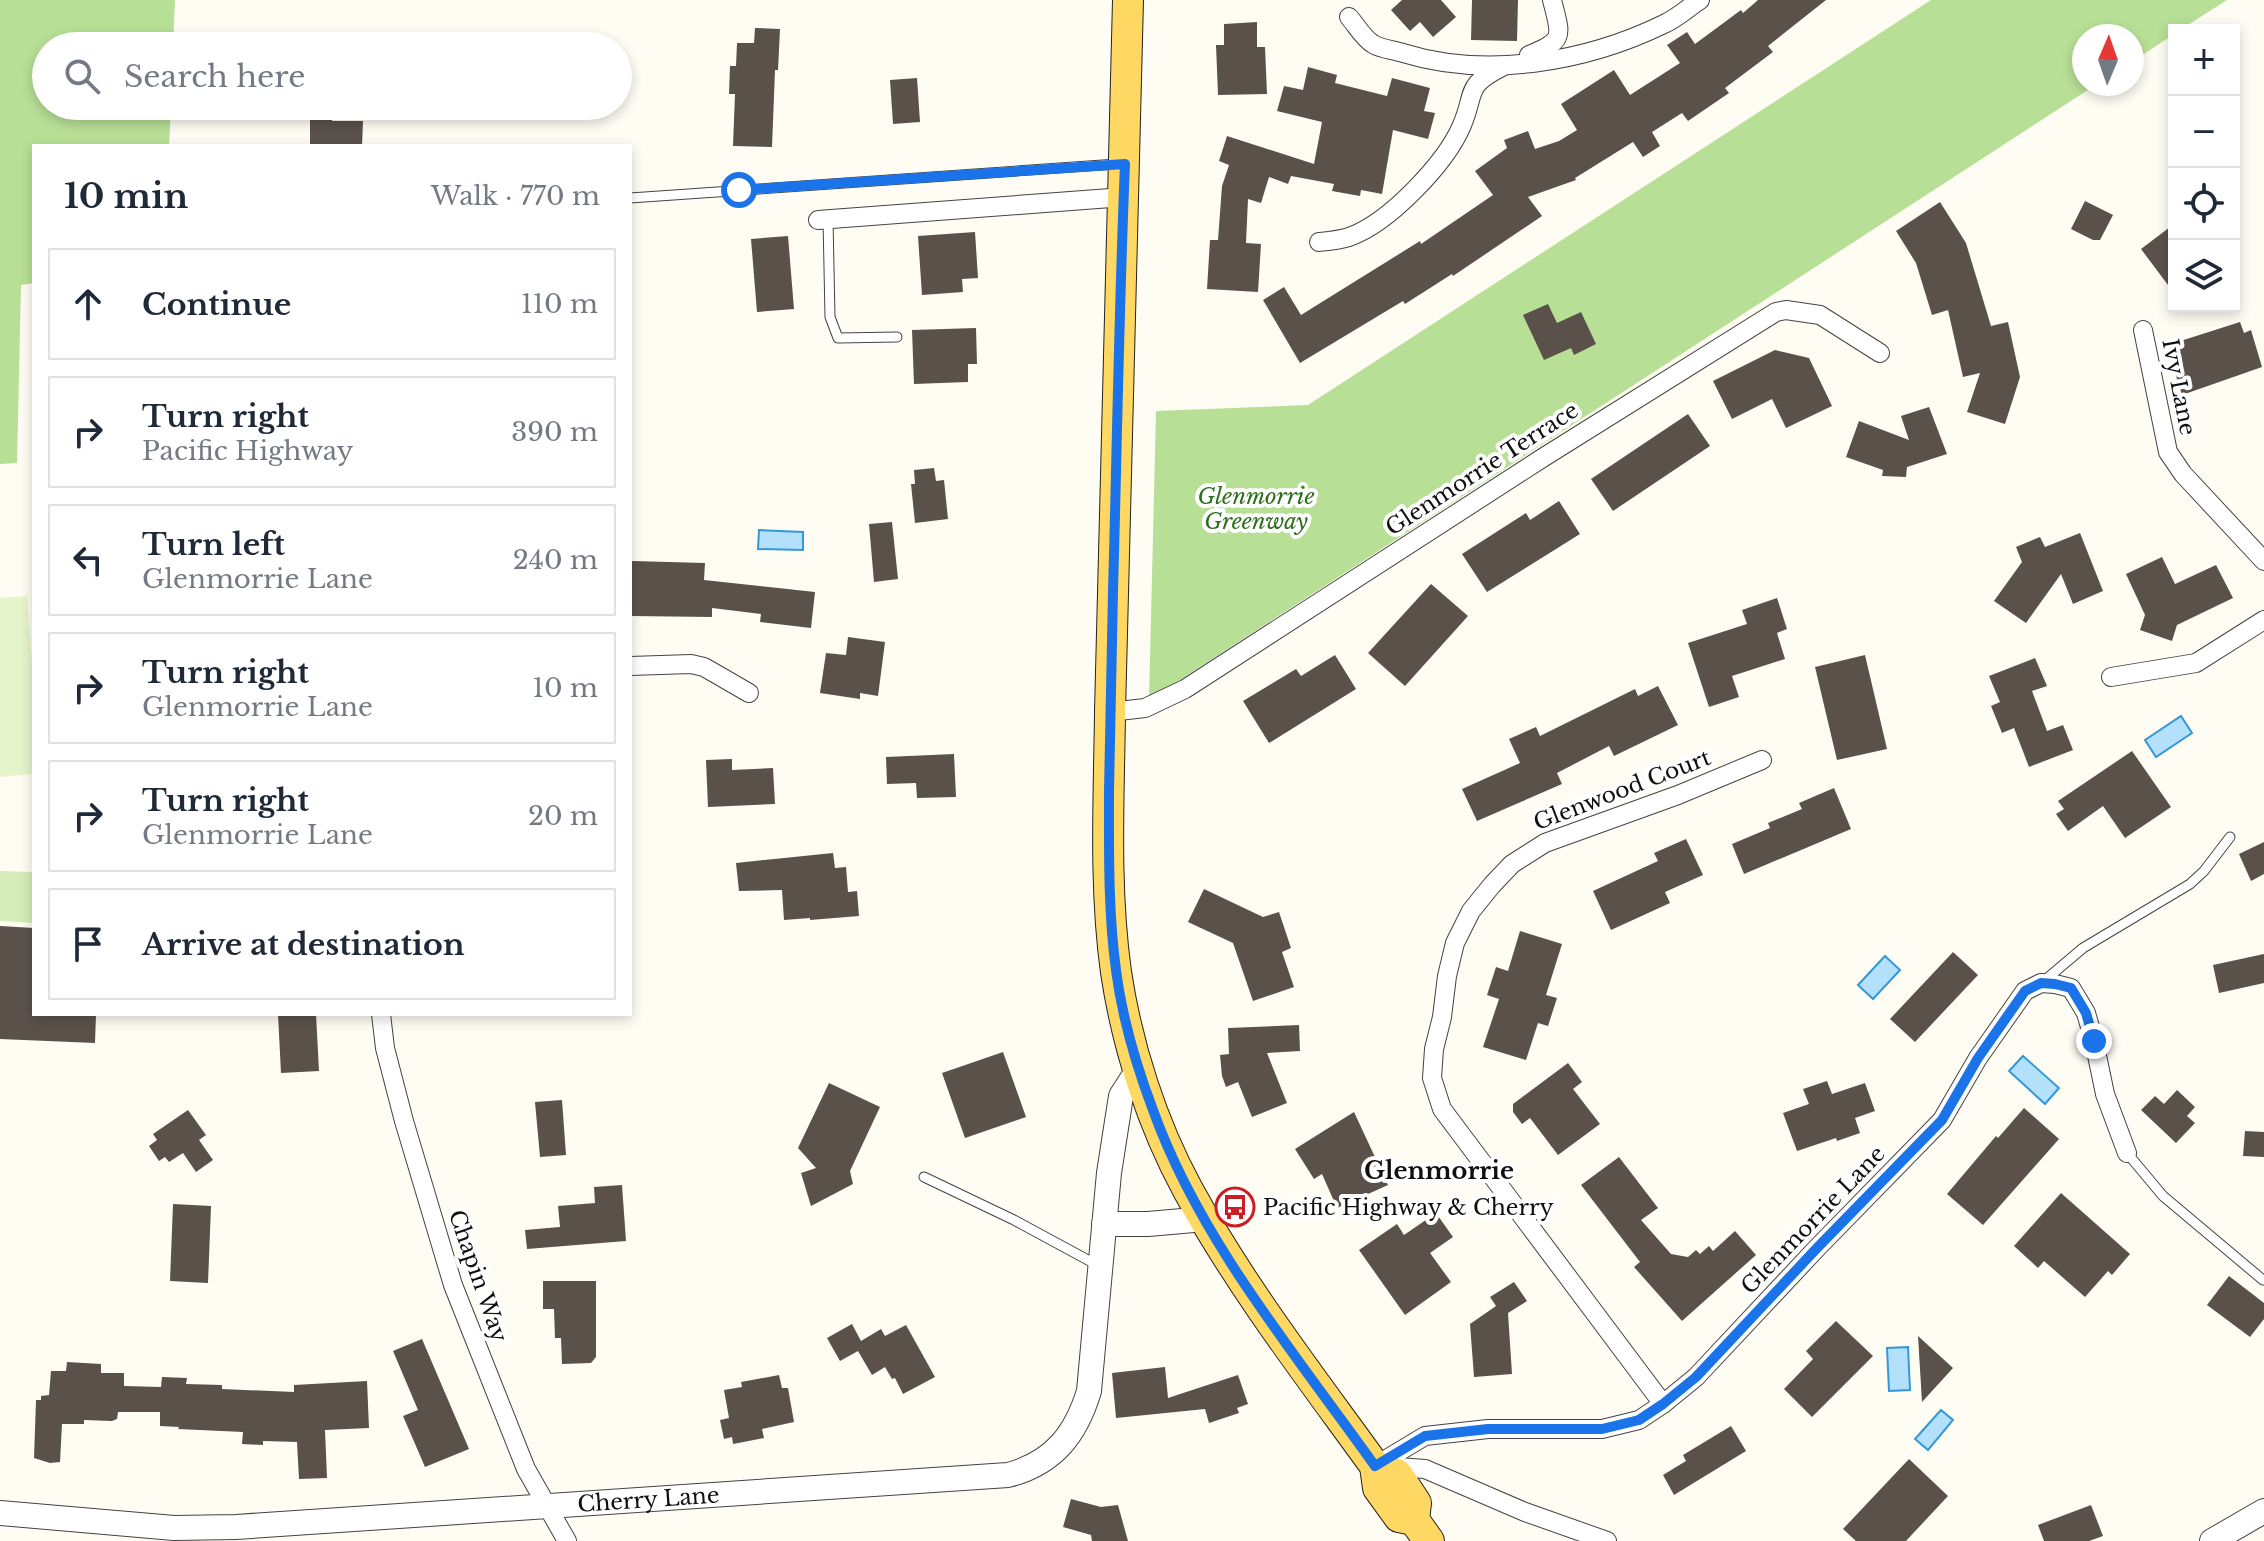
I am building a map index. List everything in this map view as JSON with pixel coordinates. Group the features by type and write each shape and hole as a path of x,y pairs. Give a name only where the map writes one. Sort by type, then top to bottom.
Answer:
{"main road":[{"path":"1128,0 1109,829 1111,922 1122,1004 1159,1126 1186,1187 1252,1294 1375,1466 1397,1474 1416,1503 1422,1531"}],"street":[{"path":"1319,242 1348,238 1369,228 1435,169 1463,124 1473,86 1489,73 1550,47 1557,40 1559,31 1552,0"},
{"path":"1349,17 1372,44 1425,60 1506,65 1565,57 1633,38 1668,23 1700,0"},
{"path":"823,219 1124,197"},
{"name":"Glenmorrie Terrace","path":"1110,712 1145,708 1185,689 1544,457 1776,312 1786,310 1820,315 1880,353"},
{"name":"Ivy Lane","path":"2143,330 2168,452 2183,474 2264,561"},
{"path":"2111,677 2196,663 2264,620"},
{"path":"632,666 691,664 704,667 749,693"},
{"name":"Glenwood Court","path":"1663,1404 1442,1109 1432,1078 1434,1049 1455,943 1471,911 1512,864 1545,843 1678,795 1762,760"},
{"path":"2041,983 2071,988 2086,1013 2105,1094 2127,1153"},
{"name":"Glenmorrie Lane","path":"1375,1466 1425,1436 1488,1429 1602,1429 1639,1420 1663,1404 1696,1377 1942,1120 1978,1058 2025,991 2041,983"},
{"name":"Chapin Way","path":"381,1016 385,1048 404,1121 453,1285 526,1469 567,1541"},
{"name":"Cherry Lane","path":"0,1513 174,1528 236,1527 1008,1475 1024,1471 1056,1450 1068,1437 1082,1415 1089,1391 1109,1173 1121,1096 1139,1068"},
{"path":"1104,1224 1205,1219"},
{"path":"1375,1466 1425,1469 1525,1512 1607,1541"},
{"path":"2212,1541 2264,1511"}],"lane":[{"path":"632,198 1125,164"},
{"path":"823,219 830,317 838,338 897,337"},
{"path":"2041,983 2083,948 2190,884 2230,837"},
{"path":"2127,1153 2163,1196 2263,1280"},
{"path":"924,1177 1014,1220 1099,1266"}],"green space":[{"path":"0,0 175,0 174,32 32,32 32,120 170,120 169,144 32,144 32,283 21,285 17,463 0,464"},
{"name":"Glenmorrie Greenway","path":"1931,0 2227,0 2189,24 2168,24 2168,38 2144,54 2144,24 2072,24 2072,96 2079,96 1149,700 1156,411 1308,405"},
{"path":"27,596 32,665 32,774 0,777 0,598"},
{"path":"0,871 32,872 32,923 0,921"}],"water":[{"path":"759,530 803,532 803,550 758,549"},
{"path":"2181,716 2192,733 2156,757 2145,740"},
{"path":"1885,956 1900,970 1873,999 1858,985"},
{"path":"2023,1056 2059,1088 2045,1104 2009,1071"},
{"path":"1908,1347 1910,1390 1889,1391 1887,1348"},
{"path":"1941,1410 1953,1420 1928,1450 1915,1439"}],"building":[{"path":"1402,0 1441,0 1456,17 1433,37 1420,22 1410,31 1391,10"},
{"path":"1472,0 1518,0 1517,41 1471,40"},
{"path":"1758,0 1826,0 1768,46 1773,52 1725,88 1729,93 1688,121 1682,113 1652,132 1660,146 1643,157 1633,142 1576,180 1528,197 1542,216 1453,276 1405,304 1403,301 1300,363 1263,300 1284,287 1301,315 1420,241 1421,244 1493,195 1475,171 1507,148 1504,140 1528,131 1535,149 1559,141 1577,130 1561,104 1614,70 1630,95 1680,63 1667,45 1687,32 1695,44"},
{"path":"1257,22 1257,47 1265,47 1267,94 1218,95 1216,45 1224,45 1224,24"},
{"path":"755,28 780,29 772,147 733,146 735,94 729,94 730,66 736,66 737,43 754,43"},
{"path":"1308,67 1337,75 1335,83 1387,96 1392,78 1430,88 1424,111 1435,113 1428,139 1393,130 1382,194 1361,190 1360,196 1332,191 1334,184 1291,176 1288,184 1269,177 1261,203 1248,199 1246,243 1261,244 1258,292 1207,289 1210,240 1218,240 1222,186 1229,165 1219,161 1227,136 1314,164 1322,122 1277,111 1284,86 1303,90"},
{"path":"917,78 920,122 893,124 890,80"},
{"path":"310,120 363,121 362,144 310,144"},
{"path":"2085,201 2113,215 2100,240 2093,240 2071,229"},
{"path":"1940,202 1966,243 1991,326 2008,322 2020,377 2005,424 1967,412 1980,373 1963,377 1948,310 1932,315 1916,263 1896,231"},
{"path":"2168,229 2168,285 2141,249"},
{"path":"975,232 978,278 962,279 963,292 922,295 918,236"},
{"path":"788,236 794,309 757,312 751,239"},
{"path":"1548,304 1557,323 1581,312 1596,344 1574,355 1571,348 1544,360 1523,315"},
{"path":"2240,322 2244,333 2251,330 2262,367 2182,395 2174,369 2179,368 2171,344"},
{"path":"976,328 977,364 968,364 968,382 914,384 912,330"},
{"path":"1775,350 1809,358 1832,406 1786,428 1772,399 1732,419 1713,381"},
{"path":"1929,407 1947,454 1907,467 1906,477 1882,476 1883,470 1846,457 1859,421 1909,440 1901,416"},
{"path":"1688,414 1710,446 1613,511 1591,479"},
{"path":"934,468 936,481 944,480 948,519 915,523 911,484 915,484 914,470"},
{"path":"1559,501 1580,534 1487,592 1462,554 1526,513 1530,520"},
{"path":"892,522 898,579 874,582 869,524"},
{"path":"2080,533 2103,591 2073,604 2061,574 2026,623 1994,601 2022,562 2016,547 2040,537 2045,547"},
{"path":"2162,557 2175,584 2216,565 2233,598 2177,625 2172,641 2140,630 2145,615 2126,574"},
{"path":"632,561 705,563 704,580 815,592 811,628 760,622 761,614 712,608 712,617 632,616"},
{"path":"1431,584 1468,616 1405,686 1368,653"},
{"path":"1777,598 1787,629 1777,633 1785,659 1732,676 1739,697 1709,707 1688,643 1747,624 1742,610"},
{"path":"848,637 885,642 878,696 860,693 860,699 820,693 826,653 846,655"},
{"path":"1335,655 1356,689 1269,743 1243,701 1296,669 1301,676"},
{"path":"1865,655 1887,749 1837,760 1815,667"},
{"path":"2035,658 2047,686 2032,691 2047,731 2063,725 2073,750 2029,767 2014,728 2002,733 1991,706 2000,702 1989,676"},
{"path":"1658,686 1678,725 1614,756 1609,746 1557,773 1562,784 1477,821 1462,789 1520,763 1509,739 1536,727 1540,736 1635,689 1638,696"},
{"path":"2132,751 2171,807 2125,838 2103,806 2068,831 2056,814 2064,809 2058,801"},
{"path":"954,754 956,797 917,798 916,783 887,784 886,757"},
{"path":"732,759 732,770 773,768 775,804 708,807 706,760"},
{"path":"1834,788 1851,829 1744,874 1732,844 1770,828 1768,823 1802,809 1799,803"},
{"path":"1686,839 1703,875 1665,892 1670,903 1611,930 1593,891 1658,861 1654,853"},
{"path":"2264,842 2264,874 2251,881 2239,854"},
{"path":"833,853 835,868 846,867 848,892 857,891 859,916 784,920 782,890 739,891 736,863"},
{"path":"1204,889 1263,917 1279,912 1291,948 1282,952 1294,987 1253,1001 1233,943 1188,922"},
{"path":"0,926 32,928 32,1016 96,1016 95,1043 0,1039"},
{"path":"1520,931 1562,944 1546,995 1557,998 1548,1026 1538,1023 1526,1060 1483,1047 1499,999 1487,995 1496,967 1508,971"},
{"path":"1953,952 1978,975 1915,1042 1890,1019"},
{"path":"2264,954 2264,983 2219,993 2213,965"},
{"path":"278,1016 316,1016 319,1071 281,1073"},
{"path":"1299,1025 1300,1051 1267,1053 1287,1103 1252,1117 1238,1082 1226,1087 1222,1076 1220,1055 1229,1054 1228,1028"},
{"path":"1003,1052 1026,1117 965,1138 942,1073"},
{"path":"1568,1063 1582,1082 1573,1089 1600,1124 1558,1155 1530,1118 1522,1124 1513,1112 1513,1104"},
{"path":"1827,1081 1832,1094 1865,1083 1875,1111 1855,1118 1860,1133 1797,1151 1783,1113 1809,1104 1803,1089"},
{"path":"829,1083 880,1107 850,1171 853,1184 811,1206 801,1173 816,1168 798,1148"},
{"path":"2177,1090 2195,1107 2187,1116 2195,1123 2176,1143 2141,1110 2155,1096 2164,1104"},
{"path":"562,1100 566,1155 540,1157 535,1102"},
{"path":"2024,1108 2059,1139 1983,1225 1947,1194"},
{"path":"188,1110 206,1135 199,1140 213,1160 196,1172 183,1153 169,1162 165,1157 159,1161 149,1146 157,1140 153,1134"},
{"path":"1354,1112 1388,1185 1337,1208 1322,1174 1314,1179 1295,1149"},
{"path":"2245,1131 2264,1132 2264,1157 2243,1156"},
{"path":"1619,1157 1658,1208 1641,1220 1671,1254 1688,1257 1696,1250 1700,1254 1709,1246 1713,1251 1735,1231 1756,1255 1682,1321 1634,1267 1640,1262 1581,1185"},
{"path":"622,1185 626,1241 527,1249 525,1230 560,1227 558,1206 595,1203 594,1187"},
{"path":"2061,1193 2130,1254 2112,1275 2108,1271 2085,1297 2044,1261 2038,1268 2014,1246"},
{"path":"173,1204 211,1206 208,1283 170,1281"},
{"path":"1436,1213 1453,1237 1430,1253 1451,1282 1405,1315 1359,1250 1397,1224 1404,1235"},
{"path":"2229,1276 2264,1303 2264,1319 2250,1337 2207,1305"},
{"path":"543,1281 596,1281 596,1357 591,1363 562,1364 561,1338 555,1338 554,1309 543,1309"},
{"path":"1514,1282 1527,1301 1508,1313 1512,1374 1474,1377 1470,1324 1496,1306 1490,1297"},
{"path":"1836,1321 1873,1356 1812,1417 1784,1389 1813,1359 1806,1351"},
{"path":"852,1324 861,1341 881,1329 885,1336 906,1325 935,1377 903,1394 885,1367 872,1375 858,1351 840,1361 827,1338"},
{"path":"1918,1336 1953,1368 1922,1402"},
{"path":"422,1339 469,1449 425,1467 403,1416 418,1410 393,1351"},
{"path":"67,1362 101,1364 101,1373 124,1373 124,1386 161,1387 162,1377 187,1378 186,1384 222,1385 222,1389 294,1392 294,1385 367,1381 369,1428 325,1430 327,1478 299,1479 297,1442 242,1444 243,1432 160,1426 160,1412 118,1412 117,1419 112,1421 84,1420 84,1424 62,1424 60,1462 50,1463 34,1458 36,1400 49,1395 51,1371 66,1371"},
{"path":"1165,1367 1168,1398 1238,1375 1248,1404 1237,1408 1239,1413 1209,1423 1205,1409 1116,1418 1112,1373"},
{"path":"779,1375 782,1388 788,1388 794,1422 762,1429 764,1438 733,1444 732,1437 724,1439 720,1420 729,1418 724,1390 742,1387 741,1382"},
{"path":"1731,1426 1746,1451 1674,1495 1663,1475 1686,1461 1683,1455"},
{"path":"1909,1459 1948,1496 1906,1541 1856,1541 1843,1529"},
{"path":"1071,1499 1101,1507 1118,1505 1128,1541 1092,1541 1091,1535 1063,1527"},
{"path":"2091,1505 2103,1536 2089,1541 2044,1541 2038,1525"}],"place":[{"name":"Pacific Highway & Cherry","path":"1235,1207"}],"district":[{"name":"Glenmorrie","path":"1439,1170"}],"route":[{"path":"739,190 1125,164 1109,829 1111,922 1122,1004 1154,1113 1186,1187 1252,1294 1375,1466 1425,1436 1488,1429 1602,1429 1639,1420 1696,1377 1942,1120 1978,1058 2025,991 2041,983 2071,988 2086,1013 2094,1041"}]}
